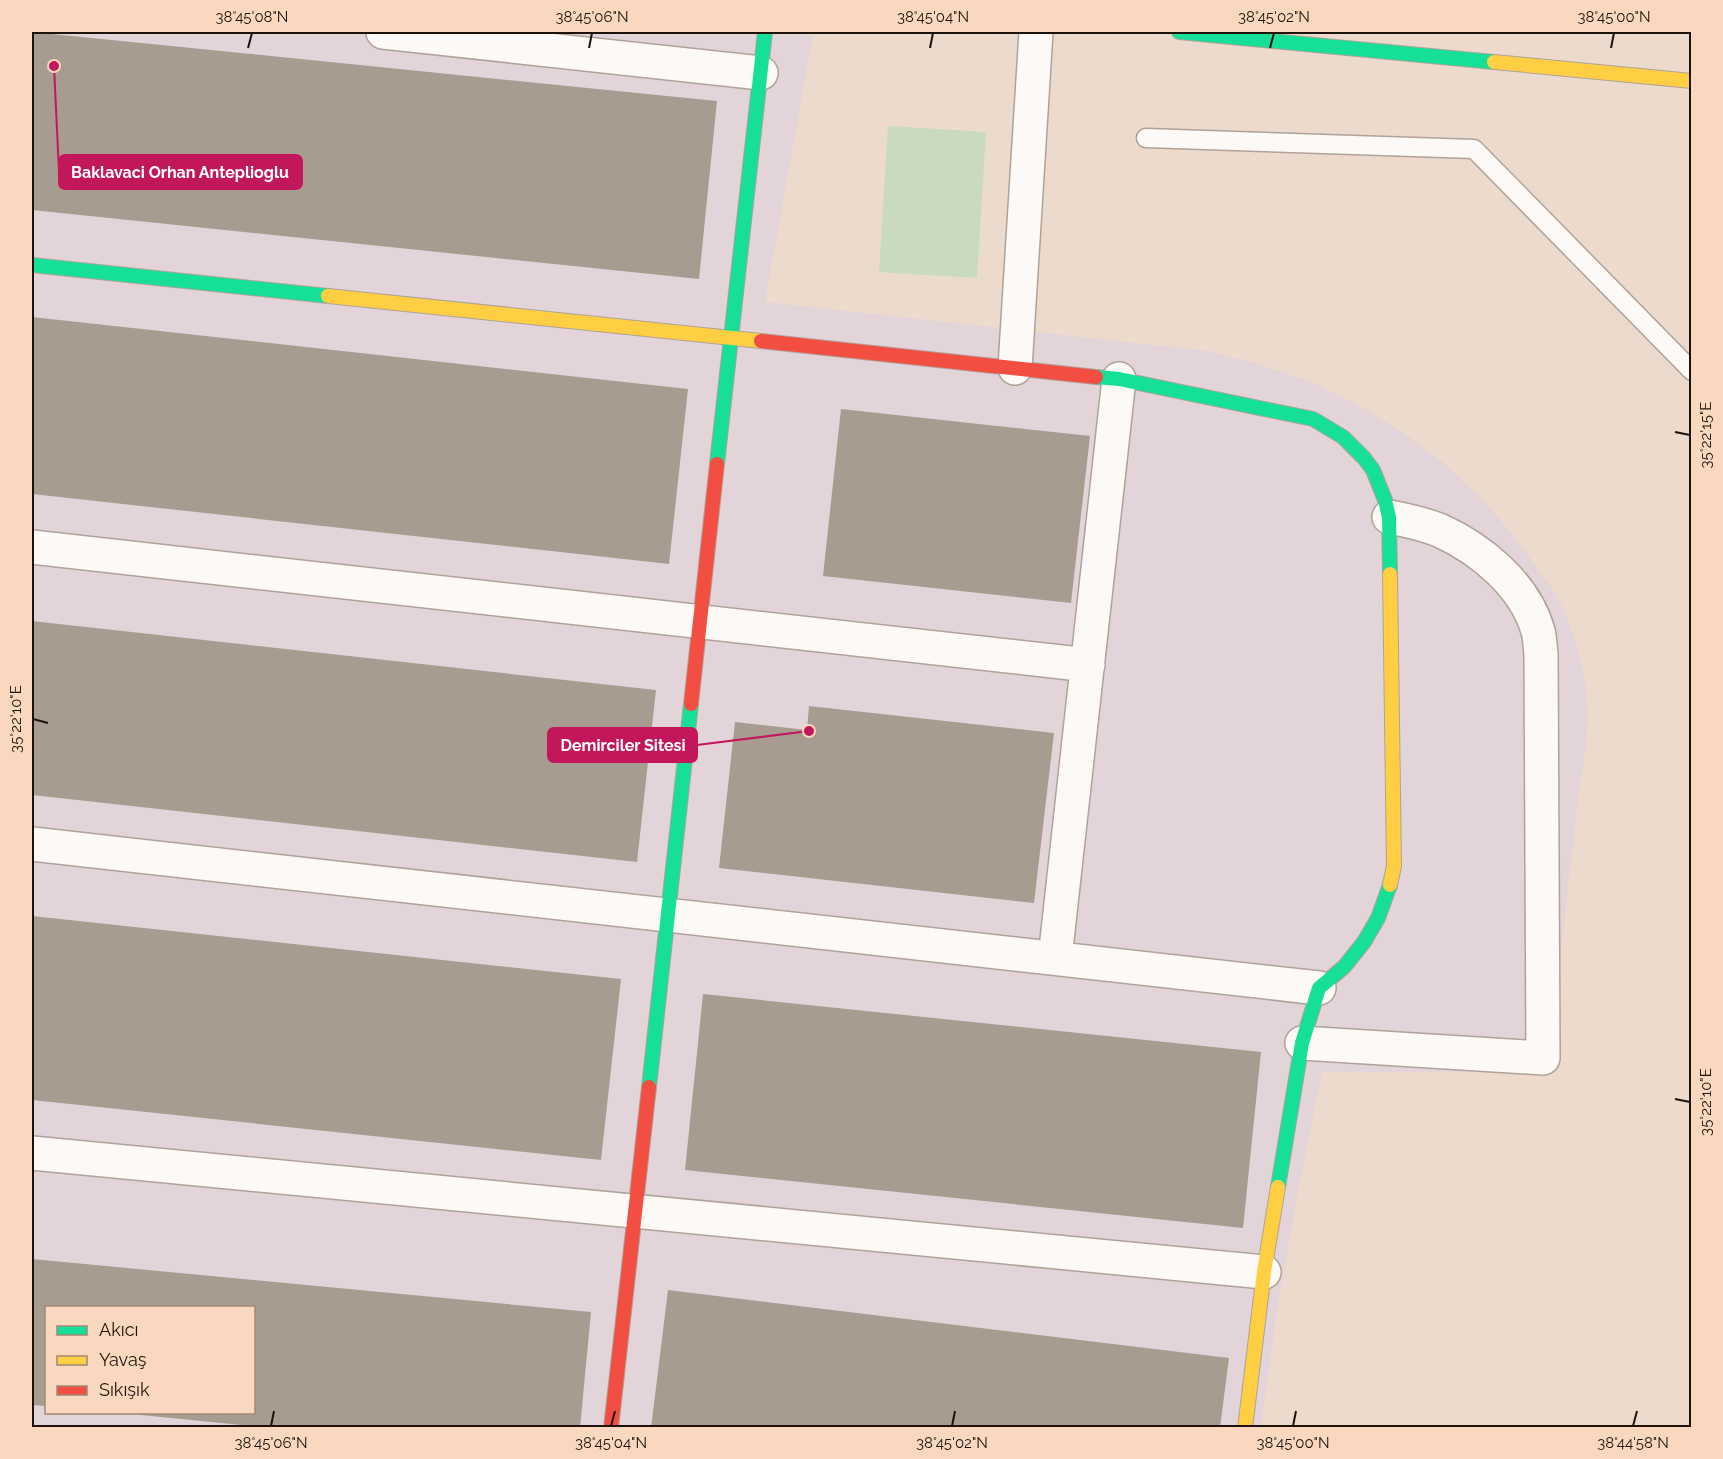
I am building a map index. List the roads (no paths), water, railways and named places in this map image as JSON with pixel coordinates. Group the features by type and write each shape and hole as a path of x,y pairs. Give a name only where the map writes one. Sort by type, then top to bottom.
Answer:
{"street":[{"path":"383,32 761,72"},
{"path":"611,1428 765,32"},
{"path":"1015,368 1036,32"},
{"path":"1179,32 1692,81"},
{"path":"32,265 1119,380 1313,419 1333,429 1351,442 1365,457 1377,476 1385,496 1389,517 1394,866 1388,892 1378,918 1364,942 1344,967 1319,988 1302,1043 1264,1272 1245,1428"},
{"path":"1055,958 1119,380"},
{"path":"1302,1043 1543,1058 1541,654 1538,631 1522,598 1499,570 1480,555 1460,541 1437,530 1389,517"},
{"path":"32,547 1088,665"},
{"path":"32,844 1319,988"},
{"path":"32,1153 1264,1272"}],"lane":[{"path":"1146,138 1474,149 1692,371"}],"place":[{"name":"Baklavaci Orhan Anteplioglu","path":"54,66"},
{"name":"Demirciler Sitesi","path":"809,731"}]}
